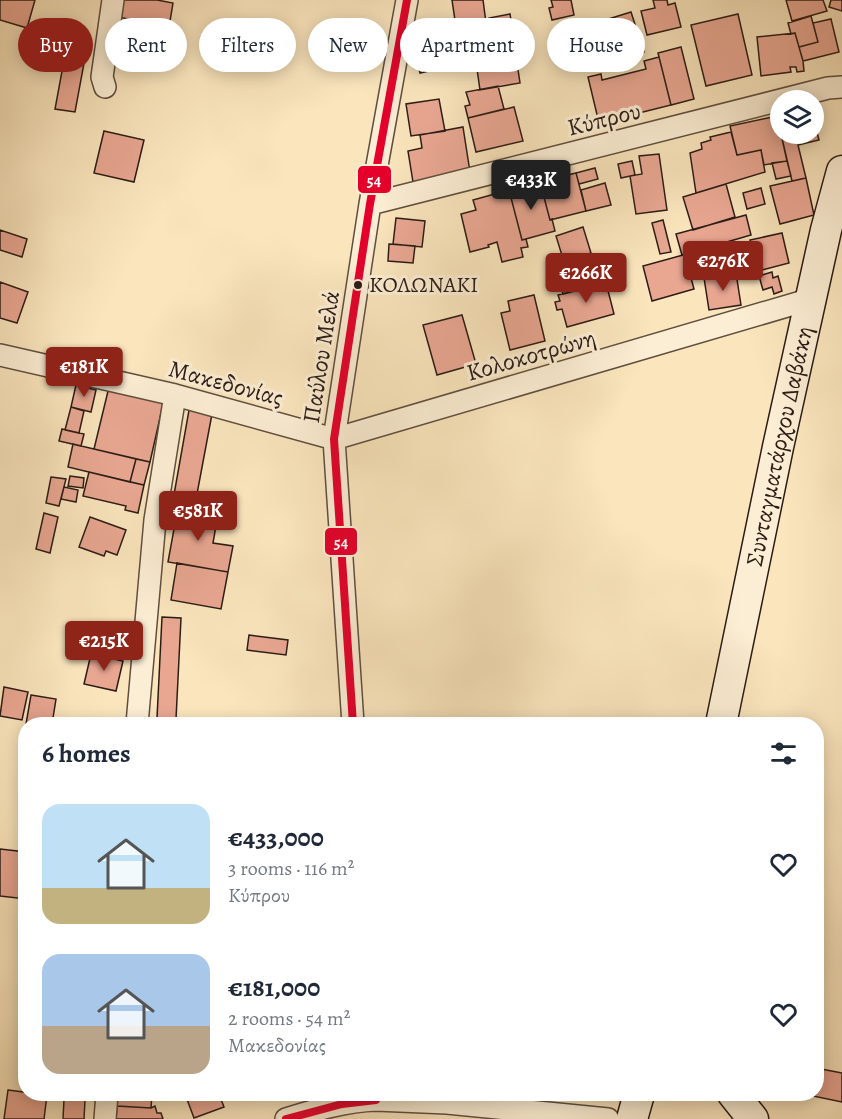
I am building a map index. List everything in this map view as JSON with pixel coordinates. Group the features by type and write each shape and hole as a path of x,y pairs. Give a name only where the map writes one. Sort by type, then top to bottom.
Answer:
{"street":[{"path":"105,87 102,77 114,0"},
{"name":"Παύλου Μελά","path":"353,717 333,440 370,204 406,0"},
{"name":"Κύπρου","path":"370,204 828,88 842,87"},
{"name":"Συνταγματάρχου Δαβάκη","path":"722,717 778,447 826,230 842,171"},
{"name":"Κολοκοτρώνη","path":"333,440 811,299"},
{"name":"Μακεδονίας","path":"0,355 175,395 333,440"},
{"path":"138,717 155,520 175,395"},
{"path":"105,1119 106,1101"},
{"path":"286,1119 358,1101"},
{"path":"423,1101 608,1119"},
{"path":"632,1119 637,1101"},
{"path":"739,1101 753,1119"}],"building":[{"path":"0,0 35,0 30,18 18,18 18,25 0,20"},
{"path":"121,0 157,0 173,3 170,18 118,17"},
{"path":"452,0 483,0 485,18 455,18"},
{"path":"551,0 571,0 574,15 552,18 549,8 553,7"},
{"path":"653,0 667,0 668,5 675,3 681,27 647,35 645,18 643,18 641,11 655,8"},
{"path":"786,0 823,0 827,11 792,21"},
{"path":"831,0 842,0 842,11 829,7"},
{"path":"631,12 633,18 612,18"},
{"path":"510,14 511,18 489,18"},
{"path":"738,14 752,75 706,86 691,25"},
{"path":"811,16 818,42 799,47 795,33 791,34 788,23"},
{"path":"831,19 839,52 803,61 799,47 818,42 813,23"},
{"path":"795,33 804,71 797,72 796,67 790,67 791,72 761,76 757,37"},
{"path":"681,47 694,99 671,105 658,53"},
{"path":"659,57 671,105 599,123 588,77 601,74 602,80 634,72 645,72 645,61"},
{"path":"62,72 82,72 75,112 55,109"},
{"path":"477,72 518,72 520,83 480,90"},
{"path":"498,86 504,109 468,118 465,106 470,105 466,92"},
{"path":"439,99 445,131 411,136 406,104"},
{"path":"514,107 523,141 476,152 468,118"},
{"path":"770,117 770,144 783,144 787,161 764,165 761,150 737,155 730,126"},
{"path":"463,127 470,172 413,182 408,151 422,148 420,135"},
{"path":"104,131 144,140 134,182 94,173"},
{"path":"731,132 737,155 761,150 765,172 696,193 690,153 702,149 701,143 711,140 710,137"},
{"path":"783,144 802,144 798,145 806,178 792,181"},
{"path":"659,154 667,210 636,214 630,176 642,174 639,156"},
{"path":"632,161 635,175 621,178 618,164"},
{"path":"787,161 791,176 776,179 772,163"},
{"path":"595,168 598,179 579,184 576,173"},
{"path":"576,173 586,211 550,220 540,182"},
{"path":"806,178 814,215 780,224 770,186"},
{"path":"540,182 555,231 522,240 509,190"},
{"path":"605,183 611,205 586,211 581,190"},
{"path":"726,184 735,217 693,230 683,197"},
{"path":"761,188 765,204 747,209 743,193"},
{"path":"509,190 522,240 526,239 528,247 521,248 523,257 502,262 497,242 488,245 489,247 470,252 461,214 476,210 473,200"},
{"path":"746,215 751,235 682,255 676,234"},
{"path":"396,218 425,221 422,247 393,244"},
{"path":"663,220 671,252 660,254 652,223"},
{"path":"583,227 591,253 564,262 556,236"},
{"path":"0,230 27,239 22,257 0,250"},
{"path":"782,233 789,263 758,271 750,240"},
{"path":"389,244 415,246 413,263 388,261"},
{"path":"694,252 700,275 691,278 694,289 652,301 643,266"},
{"path":"591,264 596,281 589,283 590,287 563,294 557,273"},
{"path":"772,272 773,278 778,276 782,291 774,294 772,287 763,290 759,276"},
{"path":"736,273 741,305 709,310 704,278"},
{"path":"605,279 614,314 567,327 562,309 557,310 555,302 560,301 558,295 590,287 589,283"},
{"path":"0,282 28,292 17,323 0,318"},
{"path":"534,295 545,341 510,350 501,313 510,311 508,301"},
{"path":"462,315 476,364 437,375 423,325"},
{"path":"76,385 96,390 91,412 71,407"},
{"path":"109,387 164,400 150,462 94,449"},
{"path":"71,407 84,411 79,433 65,430"},
{"path":"189,410 212,414 194,510 172,506"},
{"path":"62,429 84,434 81,446 59,441"},
{"path":"73,444 136,459 130,482 68,467"},
{"path":"136,459 150,462 144,485 130,482"},
{"path":"89,472 144,485 138,513 125,510 126,506 83,496"},
{"path":"70,476 84,478 83,488 68,486"},
{"path":"51,477 66,479 59,506 46,503"},
{"path":"64,487 78,490 76,502 61,499"},
{"path":"178,507 218,514 213,543 233,546 228,572 168,562"},
{"path":"44,513 58,517 50,553 36,549"},
{"path":"90,517 126,530 117,555 106,551 104,556 79,547"},
{"path":"177,563 228,572 221,609 171,600"},
{"path":"162,617 181,618 176,717 157,717"},
{"path":"249,635 288,640 286,655 247,650"},
{"path":"91,654 123,661 116,691 84,684"},
{"path":"4,687 28,692 23,717 18,717 18,719 0,716"},
{"path":"31,695 56,699 53,717 27,717"},
{"path":"0,849 18,851 18,898 0,896"},
{"path":"824,1070 842,1073 842,1102 824,1098"},
{"path":"8,1090 18,1091 18,1101 46,1101 44,1119 4,1119"},
{"path":"64,1101 85,1101 84,1119 63,1119"},
{"path":"117,1101 152,1101 151,1108 117,1106"},
{"path":"188,1101 222,1101 224,1107 194,1118"},
{"path":"117,1106 151,1108 155,1106 157,1113 161,1113 163,1119 116,1119"}],"transit line":[{"name":"54","path":"353,717 334,439 370,204 407,0"},
{"name":"54","path":"286,1119 342,1104 368,1101"}],"place":[{"name":"ΚΟΛΩΝΑΚΙ","path":"358,285"}]}
